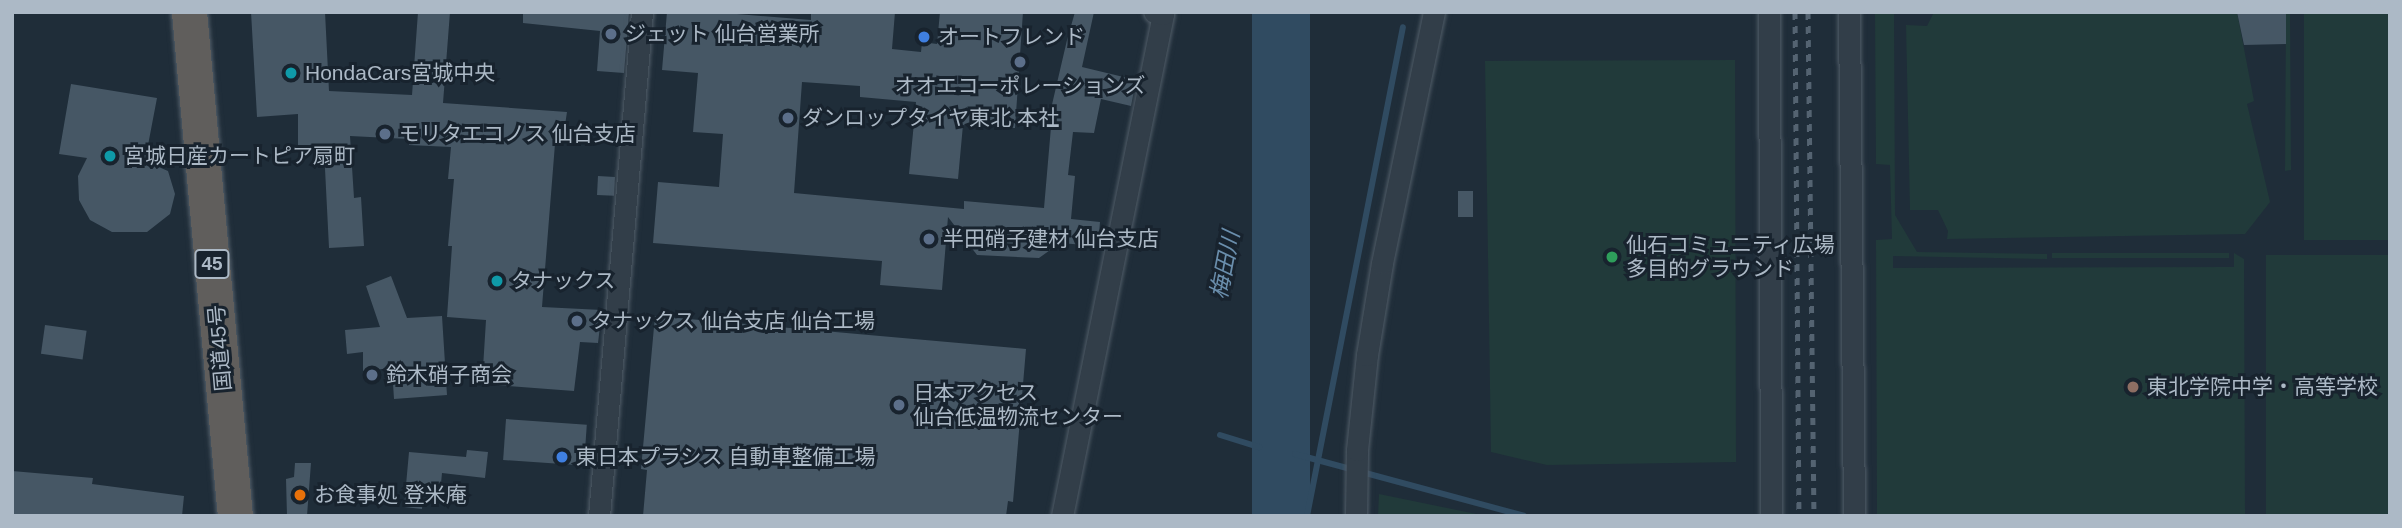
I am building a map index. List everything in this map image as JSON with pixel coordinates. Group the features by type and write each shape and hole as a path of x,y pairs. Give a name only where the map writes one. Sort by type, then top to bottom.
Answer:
{"highway":[{"name":"国道45号","path":"189,12 235,516"},
{"name":"国道45号","path":"213,12 259,516"}],"street":[{"path":"599,516 642,12"},
{"path":"1062,516 1163,13 1154,12"},
{"path":"1356,516 1357,450 1382,263 1434,12"},
{"path":"1769,12 1770,516"},
{"path":"1849,12 1854,516"}],"green space":[{"path":"1875,12 1894,12 1895,215 1917,252 2047,254 2047,259 1893,256 1893,268 2234,267 2234,253 2244,259 2245,516 1877,516 1876,240 1892,239 1890,165 1876,164"},
{"path":"1934,12 2237,12 2254,101 2247,104 2270,202 2245,234 1947,239 1948,231 1938,210 1910,210 1906,25 1927,26"},
{"path":"2286,12 2290,12 2291,170 2285,171"},
{"path":"2304,12 2390,12 2390,240 2304,240"},
{"name":"仙石コミュニティ広場 多目的グラウンド","path":"1735,60 1736,462 1547,465 1491,452 1485,61"},
{"path":"2052,253 2229,253 2229,258 2052,258"},
{"path":"2266,255 2390,255 2390,516 2266,516"},
{"path":"1379,494 1486,516 1378,516"}],"water":[{"path":"1252,12 1310,12 1310,516 1252,516"}],"building":[{"path":"251,12 325,12 329,91 412,95 418,12 450,12 443,103 567,112 562,145 555,144 542,307 602,310 598,343 580,342 574,391 482,384 486,320 447,317 452,246 448,246 454,179 448,179 451,147 409,145 409,139 350,136 354,198 361,197 364,246 329,248 324,149 298,148 298,114 257,117"},
{"path":"523,12 629,12 624,73 597,71 600,31 523,23"},
{"path":"667,12 713,12 811,20 811,12 895,12 892,49 921,52 922,42 937,44 940,12 1023,12 1015,128 963,125 958,179 909,174 916,102 860,97 860,86 802,82 794,193 964,209 964,201 1044,208 1051,127 1047,126 1067,40 1075,12 1094,12 1082,67 1136,80 1131,106 1101,99 1094,133 1073,132 1068,175 1075,176 1071,219 1100,222 1098,246 1060,243 1039,258 977,255 948,217 942,290 880,285 882,261 653,243 658,182 719,187 723,134 693,132 698,73 662,70"},
{"path":"2237,12 2286,12 2286,44 2244,45"},
{"name":"宮城日産カートピア扇町","path":"71,84 157,98 145,161 168,171 175,194 170,214 147,232 112,232 90,220 79,200 78,176 87,158 59,154"},
{"path":"598,176 615,177 614,196 597,195"},
{"path":"1458,191 1473,191 1473,217 1458,217"},
{"path":"391,276 407,318 442,316 447,395 394,399 392,368 363,371 363,352 347,354 345,330 380,327 366,286"},
{"path":"655,316 1026,349 1013,502 1008,501 1006,516 643,516 647,470 641,469"},
{"path":"45,325 87,331 83,360 41,354"},
{"path":"506,419 587,425 584,466 503,460"},
{"path":"467,450 488,452 485,478 442,473 440,494 423,492 422,509 404,507 409,452 466,457"},
{"path":"295,463 311,463 307,516 287,516 286,479 294,477"},
{"path":"12,471 93,478 92,484 184,496 182,516 12,516"}],"waterway":[{"path":"1307,516 1403,27"},
{"path":"1220,435 1259,447"},
{"path":"1295,454 1524,516"}],"railway":[{"path":"1795,12 1799,516"},
{"path":"1808,12 1814,516"}],"place":[{"name":"ジェット 仙台営業所","path":"611,34"},
{"name":"オートフレンド","path":"924,37"},
{"name":"オオエコーポレーションズ","path":"1020,62"},
{"name":"HondaCars宮城中央","path":"291,73"},
{"name":"ダンロップタイヤ東北 本社","path":"788,118"},
{"name":"モリタエコノス 仙台支店","path":"385,134"},
{"name":"宮城日産カートピア扇町","path":"110,156"},
{"name":"半田硝子建材 仙台支店","path":"929,239"},
{"name":"仙石コミュニティ広場 多目的グラウンド","path":"1612,257"},
{"name":"タナックス","path":"497,281"},
{"name":"タナックス 仙台支店 仙台工場","path":"577,321"},
{"name":"鈴木硝子商会","path":"372,375"},
{"name":"東北学院中学・高等学校","path":"2133,387"},
{"name":"日本アクセス 仙台低温物流センター","path":"899,405"},
{"name":"東日本プラシス 自動車整備工場","path":"562,457"},
{"name":"お食事処 登米庵","path":"300,495"}],"water label":[{"name":"梅田川","path":"1225,265"}]}
